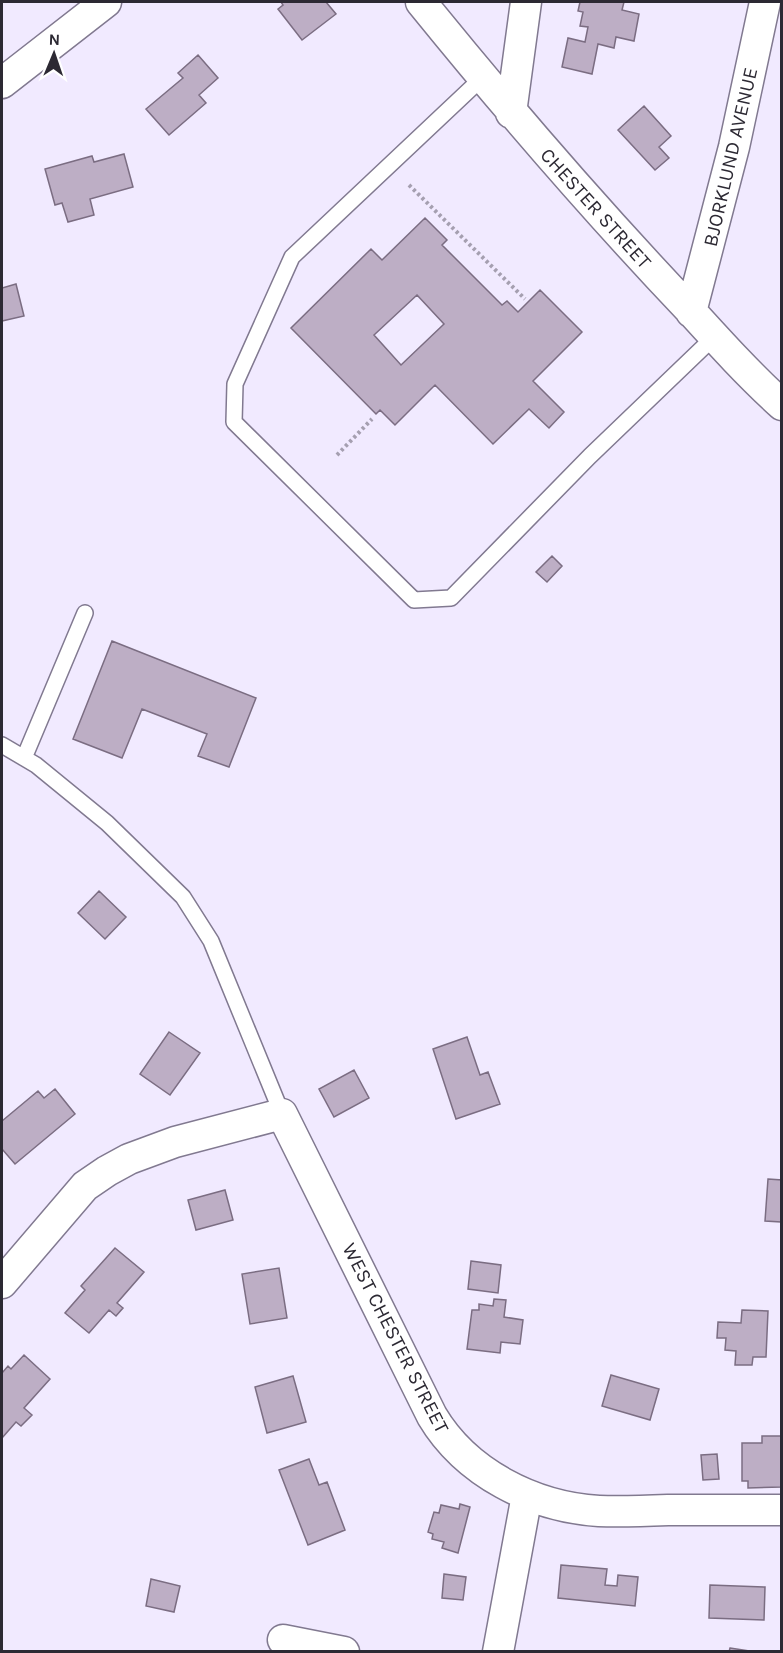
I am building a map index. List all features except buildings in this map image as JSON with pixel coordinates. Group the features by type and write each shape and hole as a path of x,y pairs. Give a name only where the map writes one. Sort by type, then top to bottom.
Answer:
{"street":[{"path":"2,83 106,2"},
{"name":"CHESTER STREET","path":"421,2 511,113 625,243 748,375 782,405"},
{"path":"511,113 525,2"},
{"name":"BJORKLUND AVENUE","path":"691,312 734,147 765,2"},
{"path":"2,1283 85,1186 107,1171 129,1159 175,1142 282,1114"},
{"name":"WEST CHESTER STREET","path":"282,1114 441,1431 471,1462 527,1495 565,1506 598,1511 782,1510"},
{"path":"498,1652 527,1495"},
{"path":"283,1640 344,1652"}],"lane":[{"path":"482,78 292,257 235,384 234,422 414,600 451,598 590,456 714,337"},
{"path":"24,758 86,613"},
{"path":"2,745 24,758 107,823 183,897 211,940 282,1114"}],"path":[{"path":"409,185 525,299"},
{"path":"337,455 372,419"}]}
